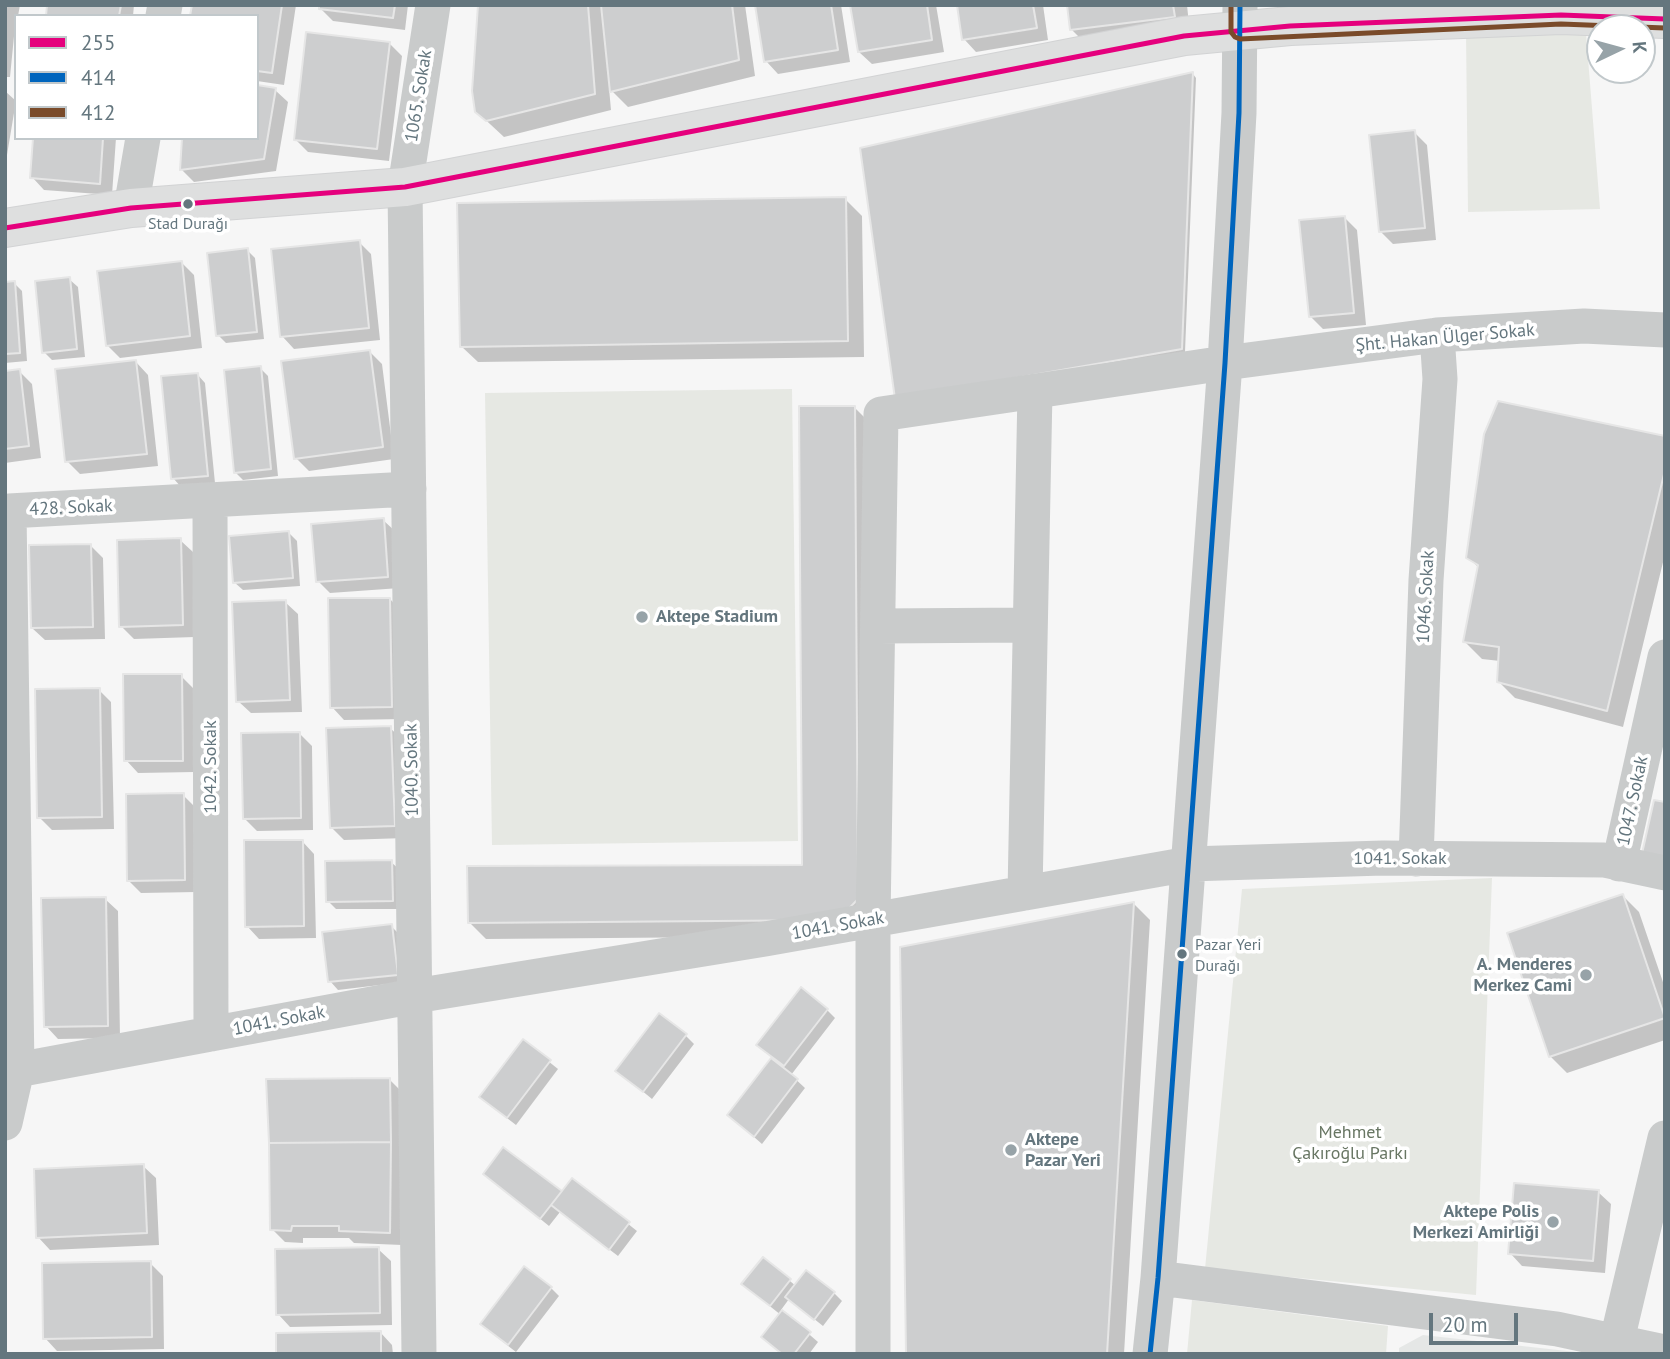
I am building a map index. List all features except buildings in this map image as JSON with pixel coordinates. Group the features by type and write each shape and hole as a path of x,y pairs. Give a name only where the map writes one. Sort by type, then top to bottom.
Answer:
{"street":[{"name":"1065. Sokak","path":"405,187 433,5"},
{"path":"5,228 131,208 405,187 1184,36 1240,18 1561,10 1665,19"},
{"path":"1150,1354 1158,1278 1225,363 1239,113 1240,18"},
{"path":"131,208 143,140"},
{"name":"1040. Sokak","path":"405,187 419,1354"},
{"name":"Şht. Hakan Ülger Sokak","path":"878,626 881,414 1225,363 1437,335 1584,326 1665,330"},
{"name":"1046. Sokak","path":"1416,859 1426,580 1440,379 1437,335"},
{"path":"1025,893 1035,391"},
{"name":"428. Sokak","path":"5,1123 11,1060 7,512 408,489"},
{"name":"1042. Sokak","path":"210,500 211,1034"},
{"path":"873,1354 873,920 878,626 1030,625"},
{"name":"1047. Sokak","path":"1619,863 1665,657"},
{"name":"1041. Sokak","path":"11,1060 211,1034 415,996 765,939 1189,864 1416,859 1604,860 1665,873"},
{"path":"1617,1340 1665,1138"},
{"path":"1158,1278 1557,1329 1665,1352"}],"shaded area":[{"path":"1423,1335 1594,1354 1399,1354 1399,1348"}],"green space":[{"path":"1466,32 1586,33 1586,84 1590,84 1600,209 1468,212"},
{"name":"Aktepe Stadium","path":"792,389 798,841 492,845 485,393"},
{"name":"Mehmet Çakıroğlu Parkı","path":"1492,878 1476,1295 1205,1269 1242,889"},
{"path":"1192,1300 1388,1326 1386,1354 1187,1354"}],"transit line":[{"name":"412","path":"1231,5 1231,32 1240,39 1561,24 1665,28"},
{"name":"414","path":"1150,1354 1158,1278 1225,363 1239,113 1240,5"},
{"name":"255","path":"5,228 131,208 405,187 1184,36 1290,26 1561,15 1665,19"}],"place":[{"name":"Stad Durağı","path":"188,204"},
{"name":"Aktepe Stadium","path":"642,617"},
{"name":"Pazar Yeri Durağı","path":"1182,954"},
{"name":"A. Menderes Merkez Cami","path":"1586,975"},
{"name":"Aktepe Pazar Yeri","path":"1011,1150"},
{"name":"Aktepe Polis Merkezi Amirliği","path":"1553,1222"}]}
